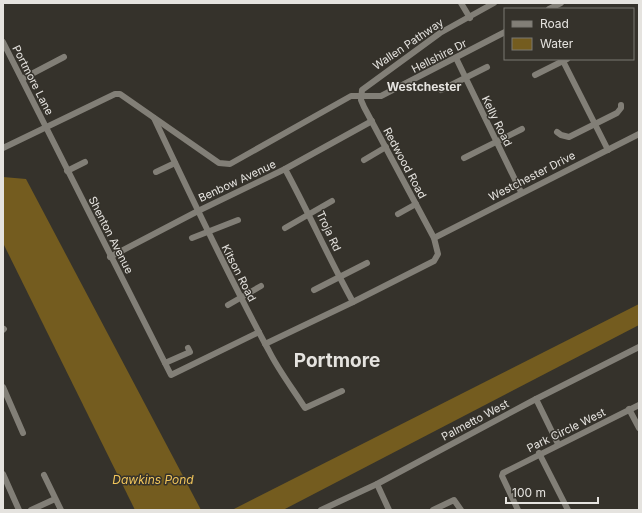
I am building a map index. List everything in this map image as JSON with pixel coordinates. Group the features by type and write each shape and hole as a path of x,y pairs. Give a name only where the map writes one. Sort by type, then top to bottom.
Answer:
{"street":[{"path":"461,3 470,18"},
{"name":"Wallen Pathway","path":"361,96 365,87 440,33 470,18 494,3"},
{"path":"551,8 561,3"},
{"name":"Hellshire Dr","path":"361,96 381,96 504,33"},
{"name":"Portmore Lane","path":"3,42 46,126"},
{"path":"22,79 64,57"},
{"name":"Kelly Road","path":"456,58 521,192"},
{"path":"535,75 564,60 608,150"},
{"path":"442,90 487,67"},
{"path":"3,148 114,94 120,94 219,163 230,164 343,100 351,96 361,96"},
{"name":"Redwood Road","path":"361,96 361,100 434,238"},
{"path":"557,132 561,135 569,137 617,113 622,108 621,104"},
{"name":"Kitson Road","path":"154,117 207,232 241,298 265,344 305,408 342,391"},
{"name":"Benbow Avenue","path":"110,257 198,211 285,169 372,121"},
{"name":"Shenton Avenue","path":"46,126 110,257 171,375 259,332"},
{"path":"464,158 522,129"},
{"name":"Westchester Drive","path":"434,238 521,192 639,134"},
{"path":"364,160 386,147"},
{"path":"67,171 85,162"},
{"path":"156,172 175,163"},
{"name":"Troja Rd","path":"285,169 310,214 353,302"},
{"path":"285,228 332,201"},
{"path":"398,214 416,204"},
{"path":"192,238 238,220"},
{"path":"265,344 434,261 438,254 434,238"},
{"path":"314,290 367,263"},
{"path":"228,305 261,286"},
{"name":"Palmetto West","path":"321,510 376,484 536,399 639,347"},
{"path":"166,363 190,352 188,348"},
{"path":"3,387 23,433"},
{"path":"536,399 558,444"},
{"path":"3,407 10,404"},
{"name":"Park Circle West","path":"518,510 502,474 539,453 639,405"},
{"path":"630,409 639,428"},
{"path":"539,453 568,510"},
{"path":"3,474 19,510"},
{"path":"44,475 60,510"},
{"path":"376,484 389,510"},
{"path":"31,510 55,499"},
{"path":"433,510 454,500 461,510"}],"water":[{"name":"Dawkins Pond","path":"3,177 26,179 201,510 135,510 3,243"},
{"path":"639,304 639,325 283,510 232,510"}],"district":[{"name":"Westchester","path":"424,87"},
{"name":"Portmore","path":"337,360"}]}
